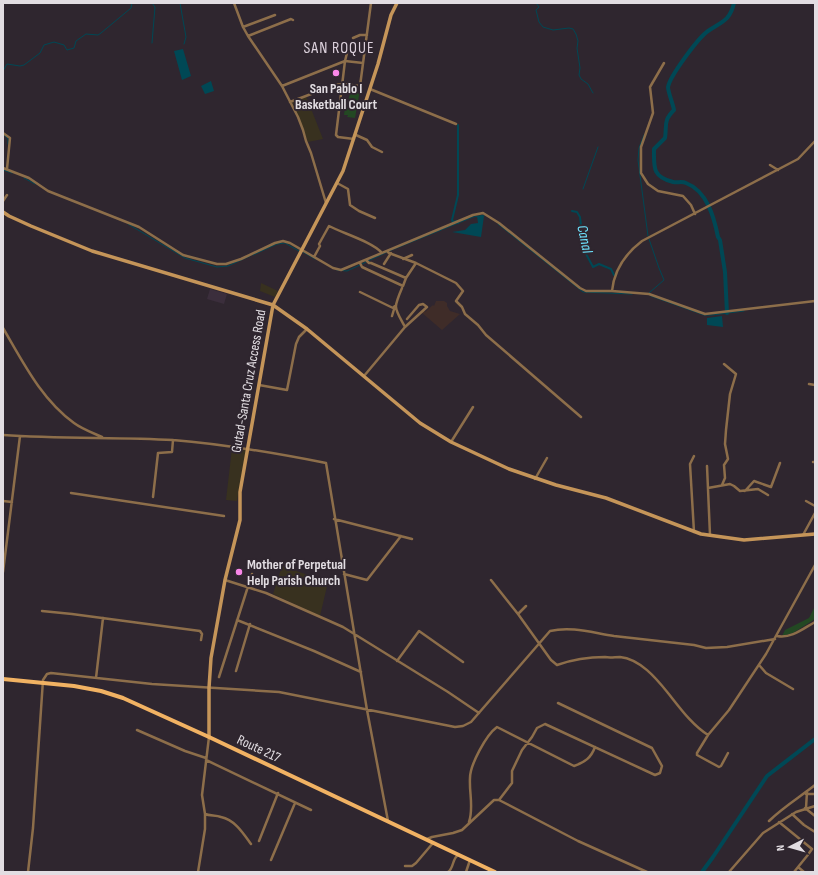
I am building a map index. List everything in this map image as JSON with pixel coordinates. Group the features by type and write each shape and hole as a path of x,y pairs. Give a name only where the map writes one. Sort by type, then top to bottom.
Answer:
{"main road":[{"name":"Route 217","path":"3,679 101,691 123,698 495,872"}],"street":[{"path":"234,3 248,36 282,86 298,117 311,153 326,203"},
{"path":"290,102 328,87 343,84 360,86 372,3"},
{"name":"Gutad-Santa Cruz Access Road","path":"209,737 209,688 211,658 225,580 240,520 240,492 273,305 343,171 370,89 391,15 397,3"},
{"path":"243,27 275,15"},
{"path":"248,36 291,19 293,20"},
{"path":"352,38 360,35 367,35"},
{"path":"348,49 345,60 336,135 338,137 355,137 367,140 372,147 382,152"},
{"path":"282,86 345,60 363,62"},
{"path":"664,64 650,87 653,113 641,147 641,174 648,184 658,191 683,196 691,205 695,214"},
{"path":"370,89 456,124"},
{"path":"3,133 10,138 7,169"},
{"path":"612,292 616,273 622,261 631,250 642,241 798,159 815,141"},
{"path":"770,166 778,170"},
{"path":"3,168 29,178 48,191 139,227 183,255 217,264 230,264 275,243 283,241 290,243 333,268 341,270 458,221 483,213 499,223 580,288 586,291 649,294 705,314 815,300"},
{"path":"337,183 348,189 350,205 375,218"},
{"path":"3,201 7,195"},
{"path":"3,212 31,226 92,251 273,305 307,329 420,423 451,442 509,469 535,479 606,498 694,532 710,536 750,540 815,534"},
{"path":"314,257 328,226 370,244 382,253"},
{"path":"387,251 403,259 416,263 456,283 463,291 456,301 462,307 465,314 481,328 486,335 581,417"},
{"path":"384,264 391,253"},
{"path":"403,259 412,255"},
{"path":"366,260 369,263 371,262 406,278"},
{"path":"360,263 362,267 403,286 406,278 416,263"},
{"path":"392,316 402,288"},
{"path":"360,292 385,305 393,308 395,306"},
{"path":"364,376 405,327 427,307 423,304 419,305 407,319"},
{"path":"395,306 396,311 405,327"},
{"path":"3,328 34,381 54,405 75,424 102,437"},
{"path":"258,385 287,390 296,344 299,337 307,329"},
{"path":"722,485 725,478 724,465 728,459 725,444 730,394 736,374 724,364"},
{"path":"809,384 815,385"},
{"path":"451,442 473,408"},
{"path":"3,435 172,440 248,448 326,463 334,519 367,710 388,821"},
{"path":"3,572 20,436"},
{"path":"154,497 158,453 172,452 172,440"},
{"path":"694,456 690,466 694,532"},
{"path":"535,479 547,458"},
{"path":"745,492 754,481 771,487 780,463"},
{"path":"707,466 710,536"},
{"path":"708,488 722,485 732,485 740,491 745,492 758,489 768,494"},
{"path":"71,493 224,516"},
{"path":"3,501 12,502"},
{"path":"806,501 815,506"},
{"path":"803,535 815,513"},
{"path":"334,519 412,539"},
{"path":"344,574 367,580 401,536"},
{"path":"728,753 719,767 697,756 697,753 708,735 729,710 759,665 777,636 815,566"},
{"path":"220,677 252,574"},
{"path":"225,580 248,586 266,593 343,627 479,713"},
{"path":"491,580 551,660 557,664 582,657 620,657 644,667 688,717 708,735"},
{"path":"518,614 526,606"},
{"path":"42,611 200,631 202,634 201,640"},
{"path":"96,678 103,618"},
{"path":"237,620 250,624 361,672"},
{"path":"777,636 783,637 794,634 815,622"},
{"path":"236,671 250,624"},
{"path":"28,872 33,828 42,680 47,674 51,673 209,688 279,692 455,727 463,726 470,722 479,713 550,632 573,629 615,636 694,645 706,648 727,647 774,640"},
{"path":"397,661 419,631 463,662"},
{"path":"759,665 766,673 793,689"},
{"path":"499,800 512,783 512,771 522,750 537,728 546,724 654,775 660,773 662,766 652,748 558,703"},
{"path":"472,818 470,777 475,759 492,730 497,727 574,766 582,763 592,756 595,747"},
{"path":"138,730 184,751 206,759 312,810"},
{"path":"198,872 205,829 205,814 202,795 209,737"},
{"path":"769,821 776,814 807,793 815,785"},
{"path":"259,841 278,793"},
{"path":"807,793 815,794"},
{"path":"805,808 807,793"},
{"path":"427,840 432,837 462,830 472,818 494,800 499,800 578,841 647,872"},
{"path":"271,860 295,803"},
{"path":"730,872 757,839 792,814 805,808 815,806"},
{"path":"805,808 815,816"},
{"path":"205,814 223,817 229,820 239,828 251,844"},
{"path":"792,814 804,825 815,832"},
{"path":"779,822 813,850 794,872"},
{"path":"405,866 412,866 416,863 433,843"},
{"path":"448,872 452,868 454,860 458,855"},
{"path":"466,872 470,860"},
{"path":"798,867 804,872"}],"shaded area":[{"path":"306,96 323,139 308,142 292,102"},
{"path":"261,283 278,291 275,297 260,291"},
{"path":"210,289 227,294 224,304 207,299"},
{"path":"436,301 444,301 447,303 450,311 460,314 442,330 421,312 424,310 425,312 433,305 434,306"},
{"path":"232,448 246,450 237,501 226,500"},
{"path":"282,566 328,582 320,616 273,594"}],"green space":[{"path":"351,90 360,90 355,118 344,115"},
{"path":"815,606 815,619 793,633 782,636 785,630 809,618"}],"water":[{"path":"183,49 191,76 182,80 174,51"},
{"path":"211,81 214,91 205,94 201,86"},
{"path":"477,216 484,216 481,237 452,232 465,230 471,224 478,223"},
{"path":"722,316 723,327 707,325 707,318"}],"waterway":[{"path":"3,71 7,64 20,66 24,65 40,53 44,45 54,42 64,45 67,50 74,48 76,41 86,34 98,35 101,33 131,8 132,3"},
{"path":"152,3 155,7 152,43"},
{"path":"180,3 186,37 184,44"},
{"path":"536,3 539,7 536,10 539,22 543,27 553,30 573,29 578,41 577,48 580,68 579,75 581,79 588,84 593,93"},
{"path":"727,313 725,272 720,240 712,213 704,198 693,187 684,182 666,180 658,174 654,166 654,149 665,138 666,123 668,117 674,110 668,87 670,82 698,41 703,35 730,14 734,3"},
{"path":"458,125 458,195 452,220 453,222 457,221 458,223"},
{"path":"4,135 8,139 8,144"},
{"path":"644,135 639,148 638,160 648,236"},
{"path":"583,189 598,147"},
{"path":"3,170 12,173"},
{"path":"24,178 35,184"},
{"name":"Canal","path":"572,211 577,212 580,217 584,250 593,267 599,264 611,269 614,275"},
{"path":"389,251 473,217 485,215"},
{"path":"128,224 185,258 217,267 228,266 250,256"},
{"path":"498,224 583,292 632,294"},
{"path":"649,239 664,280 649,293"},
{"path":"253,255 277,244 285,243 299,251"},
{"path":"303,252 315,259"},
{"path":"368,261 387,252"},
{"path":"362,264 366,262"},
{"path":"337,270 347,271 360,265"},
{"path":"651,296 704,315 744,311"},
{"path":"702,872 767,776 815,739"}],"place":[{"name":"San Pablo I Basketball Court","path":"336,73"},
{"name":"Mother of Perpetual Help Parish Church","path":"239,572"}],"district":[{"name":"SAN ROQUE","path":"339,47"}]}
